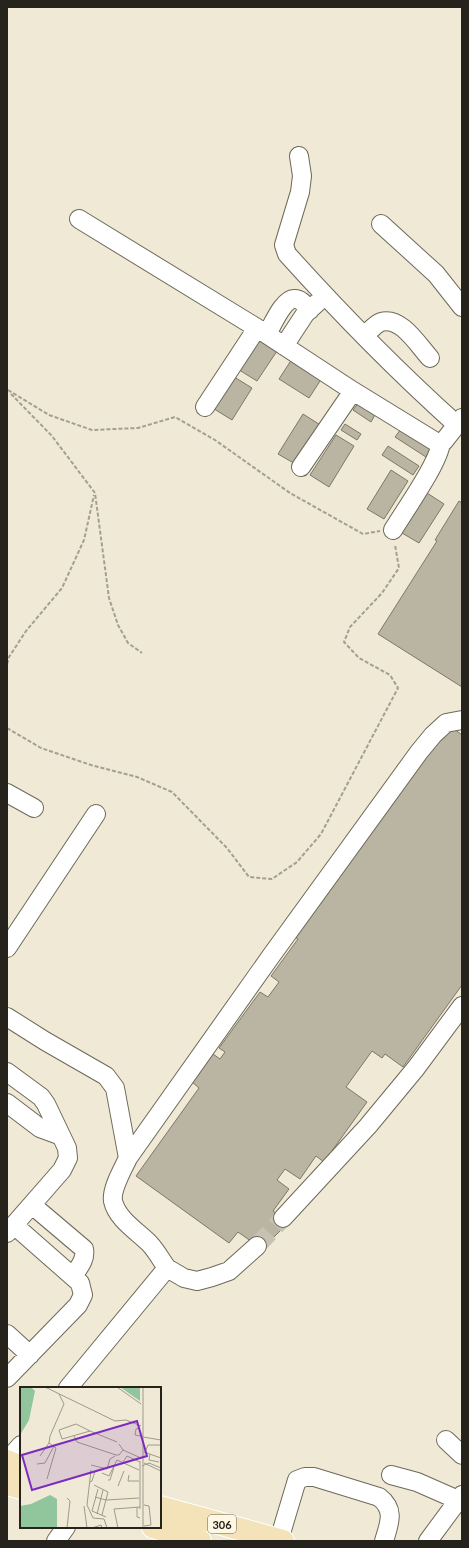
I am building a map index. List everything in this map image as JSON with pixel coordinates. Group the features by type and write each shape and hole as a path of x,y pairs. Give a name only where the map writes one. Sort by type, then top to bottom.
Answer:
{"main road":[{"path":"7,1462 20,1468"},
{"path":"7,1484 20,1488"},
{"name":"306","path":"161,1507 281,1540"},
{"name":"306","path":"157,1528 200,1541"}],"street":[{"path":"299,156 302,176 300,192 284,246 287,254 325,297 411,383 459,422 444,441 440,443"},
{"path":"78,219 262,331 353,391 440,443"},
{"path":"381,224 436,274 462,307"},
{"path":"284,346 305,314 325,297"},
{"path":"205,407 285,302 290,299 295,299 300,301 310,310"},
{"path":"364,336 380,322 390,321 401,325 430,358"},
{"path":"301,466 353,391"},
{"path":"393,530 440,450 440,443"},
{"path":"257,1246 229,1272 197,1281 184,1278 167,1268 150,1244 127,1224 118,1211 113,1200 115,1186 128,1158 418,752 446,723 462,720"},
{"path":"7,793 34,808"},
{"path":"7,948 96,814"},
{"path":"283,1218 373,1120 416,1068 462,1006"},
{"path":"7,1017 106,1076 116,1088 128,1158"},
{"path":"7,1072 41,1097 46,1104 59,1135 67,1148 68,1158 62,1170 10,1229 73,1276 80,1283 83,1295 78,1305 7,1378"},
{"path":"7,1103 40,1128 59,1135"},
{"path":"32,1205 84,1249 85,1255 83,1261 73,1276"},
{"path":"69,1387 167,1268"},
{"path":"7,1334 30,1355"},
{"path":"446,1440 462,1455"},
{"path":"7,1462 20,1446"},
{"path":"391,1475 417,1482 460,1497 428,1541"},
{"path":"281,1540 297,1480 305,1477 314,1477 379,1497 386,1502 389,1508 390,1518 384,1541"}],"path":[{"path":"7,390 52,436 94,494 109,598 118,625 128,643 142,653"},
{"path":"7,390 49,415 92,430 138,428 175,417 215,440 290,493 363,534 393,530 399,568 382,593 350,627 344,642 359,658 390,675 398,688 321,834 297,862 272,879 249,877 227,848 172,792 137,777 91,765 41,748 7,728"},
{"path":"7,664 26,631 62,588 84,540 94,494"}],"building":[{"path":"255,337 277,351 257,381 236,368"},
{"path":"292,359 322,378 309,398 279,379"},
{"path":"231,375 252,388 232,420 211,407"},
{"path":"359,402 376,413 371,422 353,410"},
{"path":"303,414 322,426 297,465 278,454"},
{"path":"345,424 361,434 357,440 341,430"},
{"path":"401,429 431,448 426,457 395,437"},
{"path":"336,435 354,446 329,487 310,475"},
{"path":"388,446 419,466 413,475 382,455"},
{"path":"391,470 408,481 384,519 367,509"},
{"path":"427,493 444,504 419,543 402,533"},
{"path":"459,501 462,503 462,687 378,634 437,541 435,540"},
{"path":"449,725 462,735 462,985 403,1067 385,1054 382,1058 372,1051 346,1087 367,1102 324,1162 316,1156 300,1179 285,1169 277,1180 289,1189 273,1211 289,1222 262,1249 238,1232 229,1243 136,1176 199,1088 192,1082 213,1054 220,1059 225,1052 219,1048 260,992 268,997 279,982 271,976 298,939 293,936"}],"tunnel":[{"path":"257,1246 283,1218"}]}
